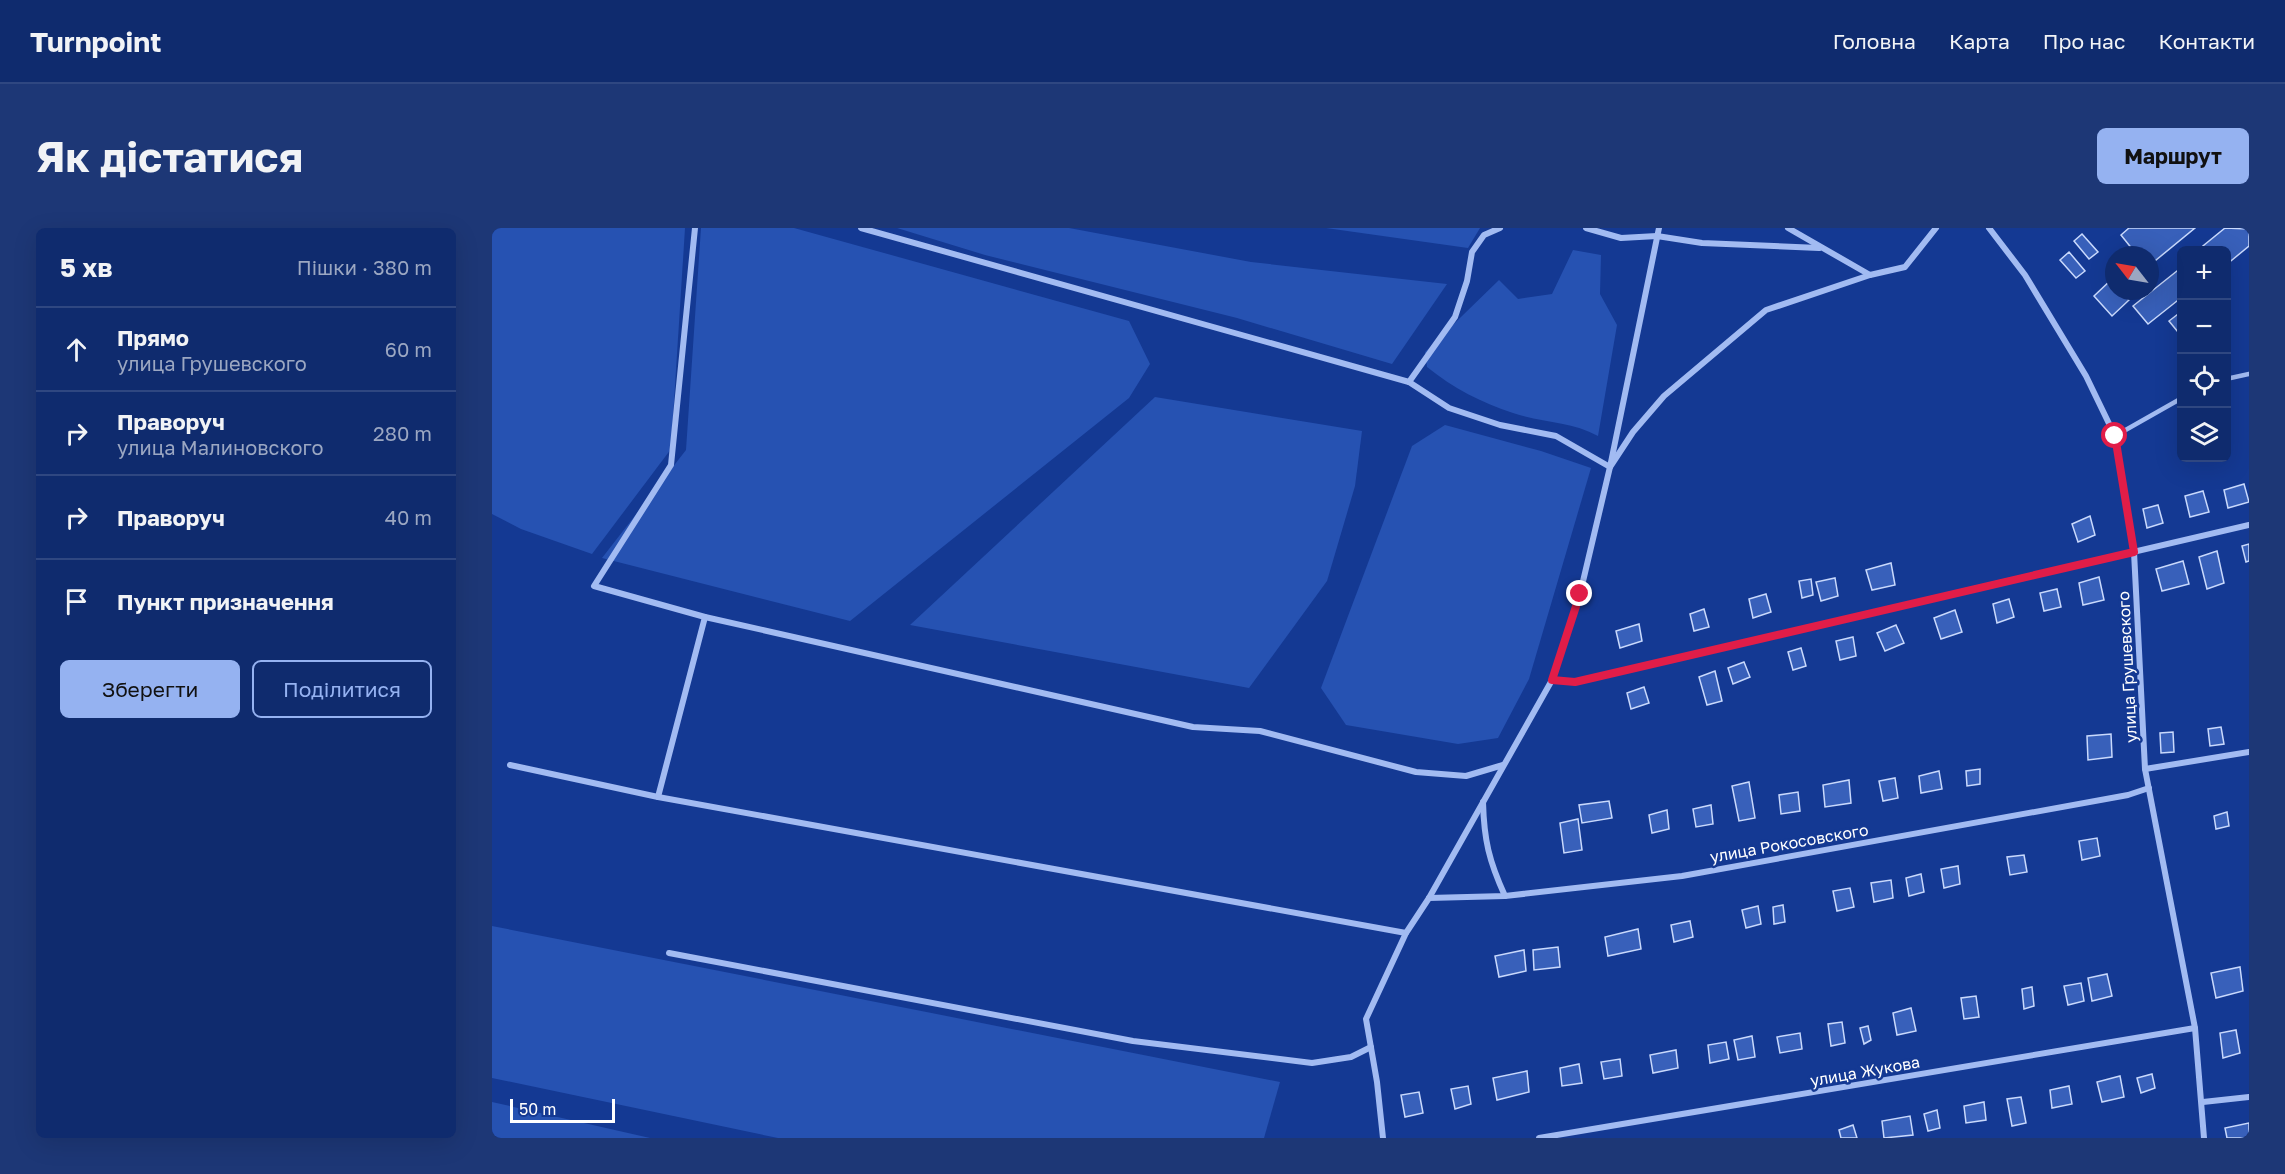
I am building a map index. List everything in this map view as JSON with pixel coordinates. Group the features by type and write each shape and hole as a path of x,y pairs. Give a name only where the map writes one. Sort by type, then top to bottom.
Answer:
{"street":[{"path":"695,228 671,465 594,586 705,617 1193,727 1260,731 1416,772 1466,776 1503,765"},
{"path":"861,228 1409,382 1449,408 1500,425 1556,436 1610,467"},
{"path":"1409,382 1455,317 1467,281 1472,252 1484,235 1500,228"},
{"path":"1586,228 1621,238 1657,236 1702,243 1819,248"},
{"path":"1383,1138 1366,1019 1406,933 1429,898 1552,680 1580,594 1610,467 1659,228"},
{"path":"1788,228 1819,248 1870,275"},
{"path":"1610,467 1633,432 1664,396 1766,310 1870,275 1905,267 1936,228"},
{"name":"улица Грушевского","path":"1989,228 2025,274 2086,376 2115,436 2134,552 2145,769 2195,1028 2203,1102 2204,1138"},
{"path":"1552,680 1575,682 2249,525"},
{"path":"658,796 705,617"},
{"path":"2145,769 2249,752"},
{"path":"510,765 658,796 1406,933"},
{"name":"улица Рокосовского","path":"1429,898 1505,896 1682,876 2128,795 2149,788"},
{"path":"1483,800 1484,829 1490,865 1505,896"},
{"path":"669,953 1133,1041 1312,1063 1351,1057 1371,1047"},
{"name":"улица Жукова","path":"1539,1138 2195,1028"},
{"path":"2203,1102 2249,1096"}],"lane":[{"path":"2231,378 2249,374"},
{"path":"2115,436 2177,400"}],"shaded area":[{"path":"492,228 685,228 671,449 592,554 521,529 492,514"},
{"path":"701,228 794,228 1129,321 1150,364 1129,398 850,621 602,558 686,450"},
{"path":"897,228 1069,228 1251,262 1447,284 1392,364 1237,318 985,255"},
{"path":"1326,228 1480,228 1468,248"},
{"path":"1573,250 1601,255 1600,294 1617,325 1598,436 1577,427 1524,416 1490,405 1457,388 1427,367 1425,352 1499,280 1518,299 1552,294"},
{"path":"1155,397 1362,431 1355,486 1327,581 1249,688 910,625"},
{"path":"1445,425 1541,451 1591,468 1529,679 1498,738 1458,744 1346,725 1321,688 1412,446"},
{"path":"492,926 1280,1082 1264,1138 778,1138 492,1078"},
{"path":"492,1102 650,1138 492,1138"}],"building":[{"path":"2129,228 2195,228 2159,258 2159,246 2130,246 2121,235"},
{"path":"2225,228 2249,229 2249,246 2231,261 2231,246 2203,246"},
{"path":"2082,234 2098,252 2089,259 2074,241"},
{"path":"2069,252 2085,271 2076,278 2060,260"},
{"path":"2177,271 2177,301 2148,324 2133,306 2141,300 2159,300 2159,285"},
{"path":"2105,286 2105,300 2129,300 2112,316 2094,296"},
{"path":"2177,315 2177,331 2169,321"},
{"path":"2244,484 2249,502 2228,508 2224,490"},
{"path":"2203,491 2209,512 2190,517 2185,496"},
{"path":"2158,505 2163,523 2147,528 2143,509"},
{"path":"2090,516 2095,535 2078,542 2072,524"},
{"path":"2249,544 2249,561 2246,562 2242,546"},
{"path":"2217,551 2224,583 2207,589 2199,557"},
{"path":"2183,561 2189,584 2162,591 2156,569"},
{"path":"1891,563 1895,585 1872,590 1866,570"},
{"path":"2099,577 2104,600 2083,605 2079,583"},
{"path":"1835,578 1838,596 1821,601 1816,582"},
{"path":"1811,579 1813,595 1802,598 1799,581"},
{"path":"2057,589 2061,607 2044,611 2040,593"},
{"path":"1766,594 1771,612 1753,618 1749,599"},
{"path":"2009,599 2014,617 1997,623 1993,604"},
{"path":"1704,609 1709,627 1694,631 1690,614"},
{"path":"1955,610 1962,632 1941,639 1934,618"},
{"path":"1639,624 1642,641 1620,648 1616,631"},
{"path":"1896,625 1904,643 1885,651 1877,633"},
{"path":"1853,637 1856,656 1840,660 1836,641"},
{"path":"1801,648 1806,666 1793,670 1788,652"},
{"path":"1744,662 1750,677 1733,684 1728,668"},
{"path":"1715,671 1722,701 1707,705 1699,677"},
{"path":"1644,687 1649,703 1631,709 1627,693"},
{"path":"2221,727 2224,744 2210,746 2208,729"},
{"path":"2173,732 2174,752 2161,753 2160,733"},
{"path":"2111,734 2112,757 2088,760 2087,736"},
{"path":"1980,769 1980,784 1967,786 1966,771"},
{"path":"1939,771 1942,789 1921,793 1919,776"},
{"path":"1895,778 1898,798 1883,801 1879,781"},
{"path":"1849,780 1851,803 1825,807 1823,785"},
{"path":"1749,782 1755,818 1739,821 1732,786"},
{"path":"1798,792 1800,811 1781,814 1779,795"},
{"path":"1609,801 1612,818 1582,823 1579,805"},
{"path":"1711,805 1713,824 1696,827 1693,809"},
{"path":"1667,810 1669,829 1652,833 1649,815"},
{"path":"2227,812 2229,826 2216,829 2214,816"},
{"path":"1578,819 1582,850 1564,853 1560,823"},
{"path":"2097,838 2100,856 2082,860 2079,841"},
{"path":"2024,855 2027,872 2010,875 2007,857"},
{"path":"1958,866 1960,884 1944,888 1941,869"},
{"path":"1921,874 1924,892 1909,896 1906,878"},
{"path":"1891,880 1893,898 1874,902 1871,883"},
{"path":"1850,888 1854,907 1837,911 1833,891"},
{"path":"1783,905 1785,922 1774,924 1773,907"},
{"path":"1758,906 1761,924 1746,928 1742,910"},
{"path":"1690,921 1693,937 1674,942 1671,925"},
{"path":"1638,929 1641,949 1608,956 1605,937"},
{"path":"1558,947 1560,967 1534,970 1533,950"},
{"path":"1524,950 1526,971 1499,977 1495,956"},
{"path":"2240,967 2243,991 2216,998 2211,973"},
{"path":"2107,974 2112,996 2092,1001 2088,978"},
{"path":"2081,983 2084,1001 2068,1005 2064,986"},
{"path":"2032,987 2034,1006 2024,1009 2022,989"},
{"path":"1976,996 1979,1017 1964,1019 1961,998"},
{"path":"1911,1008 1916,1031 1897,1035 1893,1013"},
{"path":"1842,1022 1845,1043 1831,1046 1828,1024"},
{"path":"1868,1026 1871,1040 1864,1044 1860,1028"},
{"path":"2236,1030 2240,1053 2223,1058 2220,1033"},
{"path":"1800,1033 1802,1049 1780,1053 1777,1037"},
{"path":"1752,1036 1755,1057 1738,1060 1734,1040"},
{"path":"1726,1042 1729,1059 1710,1063 1708,1045"},
{"path":"1676,1050 1678,1068 1653,1073 1650,1055"},
{"path":"1620,1059 1622,1076 1604,1079 1601,1062"},
{"path":"1579,1064 1582,1083 1562,1086 1560,1068"},
{"path":"1527,1071 1529,1092 1497,1100 1493,1078"},
{"path":"2152,1074 2155,1088 2141,1093 2137,1078"},
{"path":"2120,1076 2124,1097 2102,1102 2097,1082"},
{"path":"1468,1086 1471,1104 1455,1109 1451,1089"},
{"path":"2069,1086 2072,1104 2052,1108 2050,1090"},
{"path":"1419,1092 1423,1113 1405,1117 1401,1095"},
{"path":"2021,1097 2026,1123 2012,1126 2007,1099"},
{"path":"1984,1102 1986,1120 1966,1123 1964,1106"},
{"path":"1937,1110 1940,1128 1928,1131 1924,1114"},
{"path":"1910,1116 1913,1135 1884,1138 1882,1121"},
{"path":"2249,1123 2249,1138 2227,1138 2225,1128"},
{"path":"1853,1125 1857,1138 1841,1138 1839,1130"}],"route":[{"path":"1580,594 1552,680 1575,682 2134,552 2115,436"}]}
